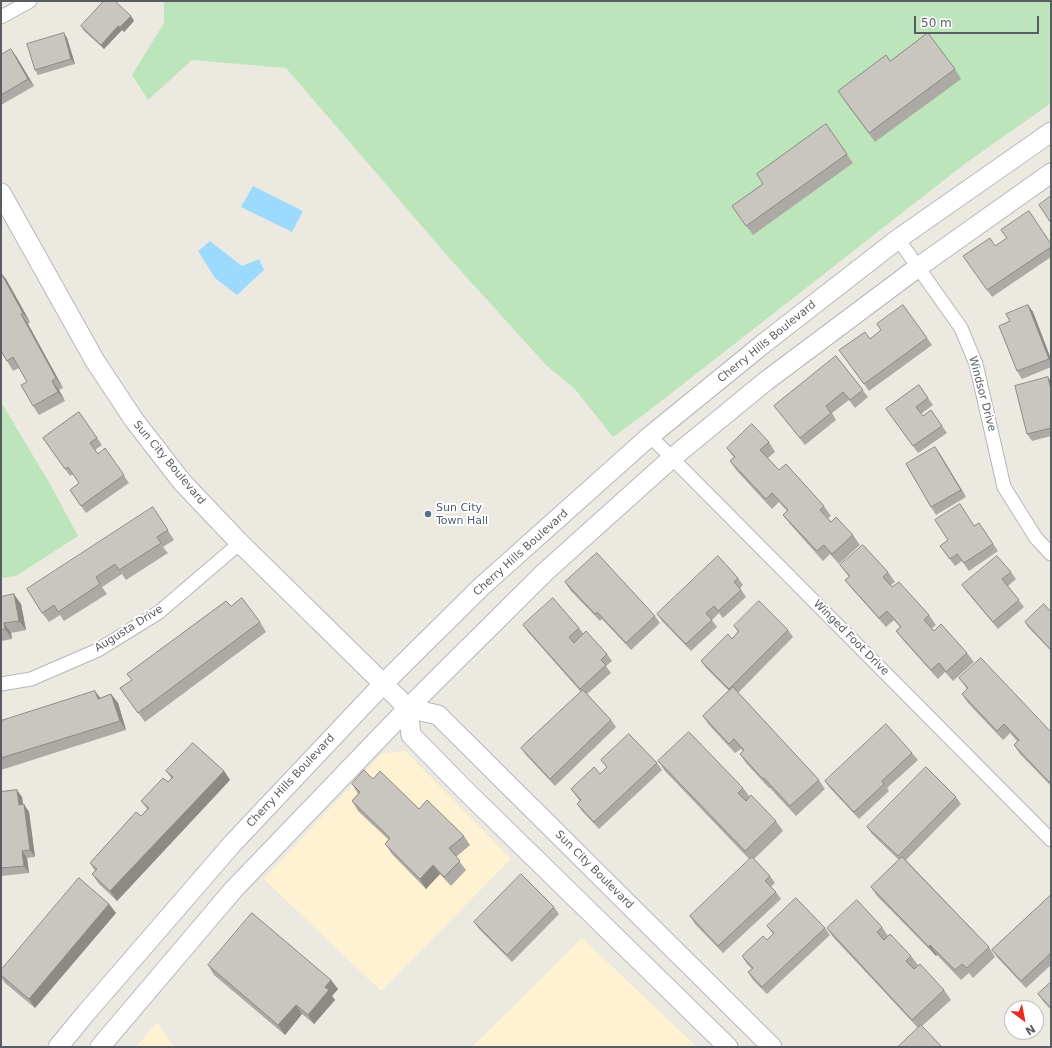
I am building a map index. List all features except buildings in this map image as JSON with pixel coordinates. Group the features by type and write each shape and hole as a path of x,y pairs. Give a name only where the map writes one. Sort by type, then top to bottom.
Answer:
{"street":[{"path":"1,17 30,1"},
{"name":"Cherry Hills Boulevard","path":"58,1047 233,843 384,683 481,587 650,436 763,344 898,239 1051,132"},
{"path":"100,1047 234,889 408,708 544,572 672,458 766,381 917,268 1051,173"},
{"name":"Sun City Boulevard","path":"1,193 95,361 134,420 182,482 240,543 408,708 438,715 772,1047"},
{"name":"Windsor Drive","path":"898,239 917,268 961,328 976,364 1004,487 1036,538 1051,554"},
{"name":"Winged Foot Drive","path":"650,436 1051,840"},
{"name":"Augusta Drive","path":"1,684 31,679 98,650 158,613 240,543"},
{"path":"408,708 411,735 465,790 728,1047"}],"shaded area":[{"path":"405,751 511,859 381,991 264,879 381,754"},
{"path":"582,938 697,1047 472,1047"},
{"path":"157,1022 174,1047 136,1047"}],"green space":[{"path":"164,1 1051,1 1051,103 966,163 646,413 613,437 574,388 547,366 451,260 286,68 192,60 148,100 132,75 164,23"},
{"path":"1,402 50,484 78,536 16,576 1,578"}],"water":[{"path":"253,186 303,211 292,232 241,207"},
{"path":"210,241 242,266 259,259 264,270 237,295 215,278 198,251"}],"place":[{"name":"Sun City Town Hall","path":"428,514"}]}
